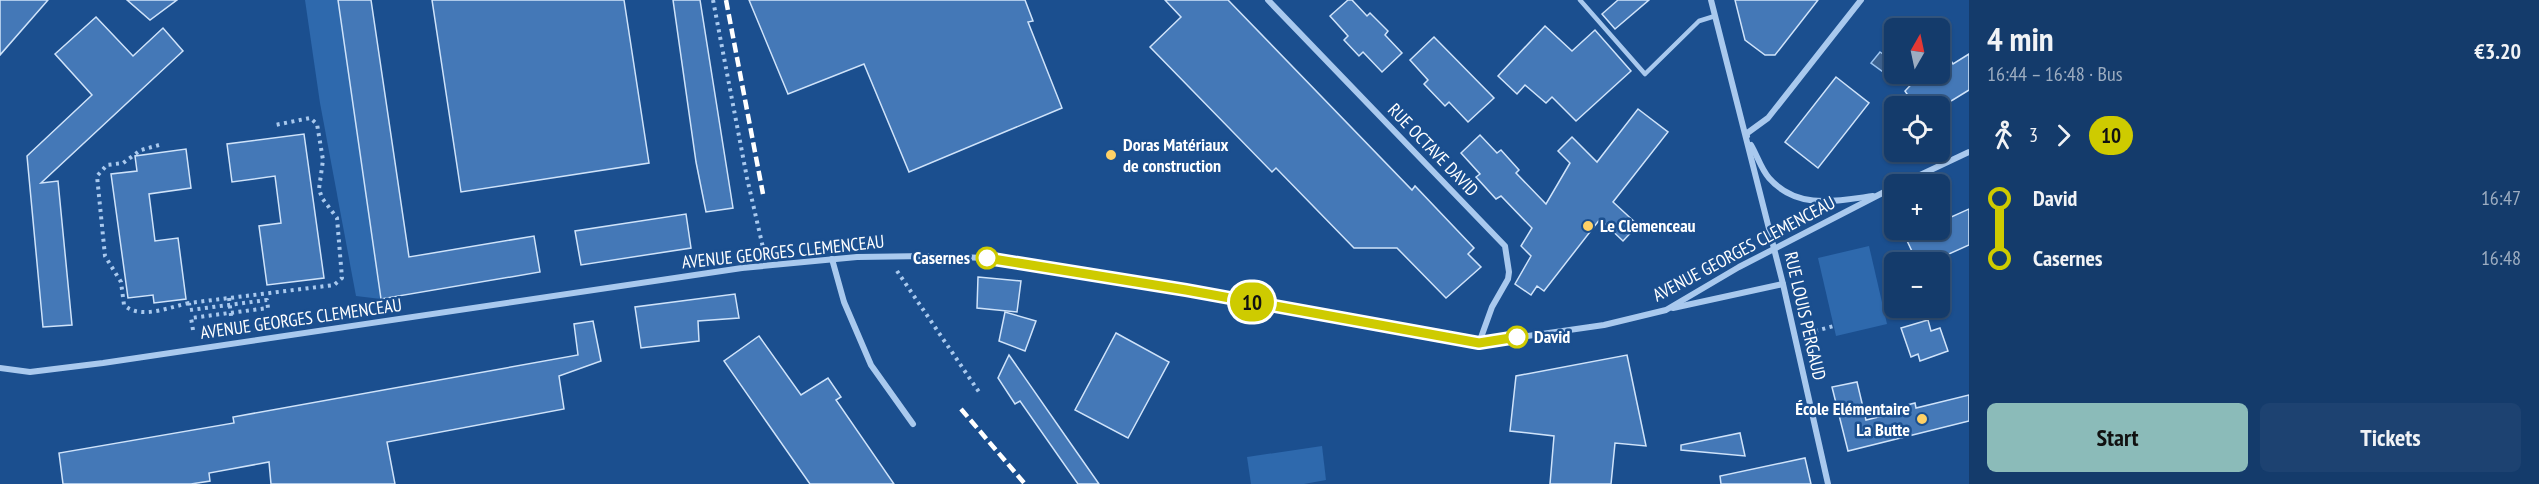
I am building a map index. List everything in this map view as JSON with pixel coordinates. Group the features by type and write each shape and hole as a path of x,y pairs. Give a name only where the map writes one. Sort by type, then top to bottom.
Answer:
{"street":[{"name":"RUE OCTAVE DAVID","path":"1269,0 1505,246 1508,279 1492,308 1479,343"},
{"name":"RUE LOUIS PERGAUD","path":"1711,0 1775,249 1828,484"},
{"path":"1861,0 1768,118 1746,134 1768,177 1780,188 1809,202 1825,203 1879,195"},
{"path":"1922,174 1969,152"},
{"name":"AVENUE GEORGES CLEMENCEAU","path":"0,369 30,372 767,266 888,256 987,258 1186,290 1479,343 1604,325 1666,310 1739,267 1884,192"},
{"path":"832,259 844,302 871,365 913,424"},
{"path":"1666,310 1783,284"}],"lane":[{"path":"1580,0 1645,74 1699,21 1714,16"}],"path":[{"path":"712,0 767,266"},
{"path":"159,145 141,150 123,163 107,165 97,176 105,256 117,273 124,305 128,309 143,312 189,303 334,285 342,278 337,218 322,198 319,189 323,160 317,124 310,118 275,124"},
{"path":"888,256 981,395"},
{"path":"229,298 232,325"},
{"path":"189,303 190,310 267,300 268,308 191,318 193,330"},
{"path":"1815,331 1834,326"}],"shaded area":[{"path":"305,0 338,0 381,299 356,296 320,103"},
{"path":"1880,52 1884,55 1884,73 1871,63"},
{"path":"1869,246 1887,324 1836,336 1818,258"},
{"path":"1322,446 1326,480 1304,484 1251,484 1247,457"}],"building":[{"path":"0,0 48,0 0,55"},
{"path":"127,0 177,0 150,20"},
{"path":"338,0 371,0 409,257 534,236 540,272 381,299"},
{"path":"432,0 624,0 649,163 461,192"},
{"path":"673,0 700,0 733,208 706,212 696,162"},
{"path":"749,0 1025,0 1033,21 1028,22 1062,108 909,172 864,64 788,94"},
{"path":"1165,0 1228,0 1412,190 1415,186 1474,248 1468,254 1481,267 1446,298 1397,248 1354,248 1276,168 1272,172 1150,47 1181,17"},
{"path":"1348,0 1352,0 1367,16 1370,13 1388,31 1385,35 1402,53 1382,72 1363,52 1359,56 1344,40 1348,36 1330,16"},
{"path":"1618,0 1649,0 1615,29 1602,14"},
{"path":"1735,0 1818,0 1775,55 1765,55 1745,40"},
{"path":"96,17 133,56 163,28 183,51 41,183 58,181 72,325 43,327 27,156 92,95 55,54"},
{"path":"1545,26 1572,51 1595,30 1631,71 1576,121 1552,97 1546,103 1525,85 1517,94 1498,76"},
{"path":"1434,37 1494,98 1468,122 1449,102 1445,106 1424,84 1428,80 1410,60"},
{"path":"1969,54 1969,90 1950,102 1950,96 1908,96 1905,91 1912,84 1950,84 1950,59 1953,64"},
{"path":"1836,77 1869,103 1818,168 1785,142"},
{"path":"1638,109 1668,132 1613,202 1638,225 1623,241 1600,219 1544,291 1537,286 1531,295 1515,284 1531,256 1521,246 1532,228 1501,196 1496,199 1476,177 1480,174 1461,153 1480,135 1497,153 1501,150 1519,170 1516,173 1546,204 1570,163 1558,151 1572,137 1597,162"},
{"path":"304,134 324,278 267,285 259,226 281,223 275,176 232,182 227,144"},
{"path":"186,149 191,188 149,194 155,241 178,238 186,299 154,303 153,295 128,298 111,174 137,171 135,156"},
{"path":"1969,209 1969,245 1950,254 1912,252 1907,240 1950,240 1950,218"},
{"path":"686,214 691,248 581,265 575,231"},
{"path":"978,277 1021,281 1017,312 977,308"},
{"path":"735,294 739,318 698,321 699,341 641,348 635,307"},
{"path":"1005,312 1036,321 1025,351 999,341"},
{"path":"1928,320 1931,331 1940,328 1948,351 1920,361 1918,354 1911,357 1901,328"},
{"path":"593,321 601,361 559,376 564,409 387,442 395,484 271,484 269,462 209,473 210,481 191,484 63,484 59,453 234,423 233,417 578,355 574,324"},
{"path":"1116,333 1169,362 1128,438 1075,410"},
{"path":"759,336 801,395 828,378 841,397 836,400 894,484 810,484 724,361"},
{"path":"1009,355 1099,484 1078,484 1020,401 1015,404 998,378"},
{"path":"1627,355 1646,446 1615,443 1611,484 1550,484 1554,436 1510,431 1516,376"},
{"path":"1857,382 1866,420 1899,412 1899,407 1915,403 1916,408 1969,395 1969,421 1848,451 1832,387"},
{"path":"1740,433 1745,456 1681,450 1681,445"},
{"path":"1805,458 1811,484 1721,484 1720,476"}],"railway":[{"path":"726,0 763,194"},
{"path":"961,409 1025,484"}],"bus line":[{"name":"10","path":"987,258 1186,290 1479,343 1517,337"}],"place":[{"name":"Doras Matériaux de construction","path":"1111,155"},
{"name":"Le Clemenceau","path":"1588,226"},
{"name":"Casernes","path":"987,258"},
{"name":"David","path":"1517,337"},
{"name":"École Elémentaire La Butte","path":"1922,419"}]}
